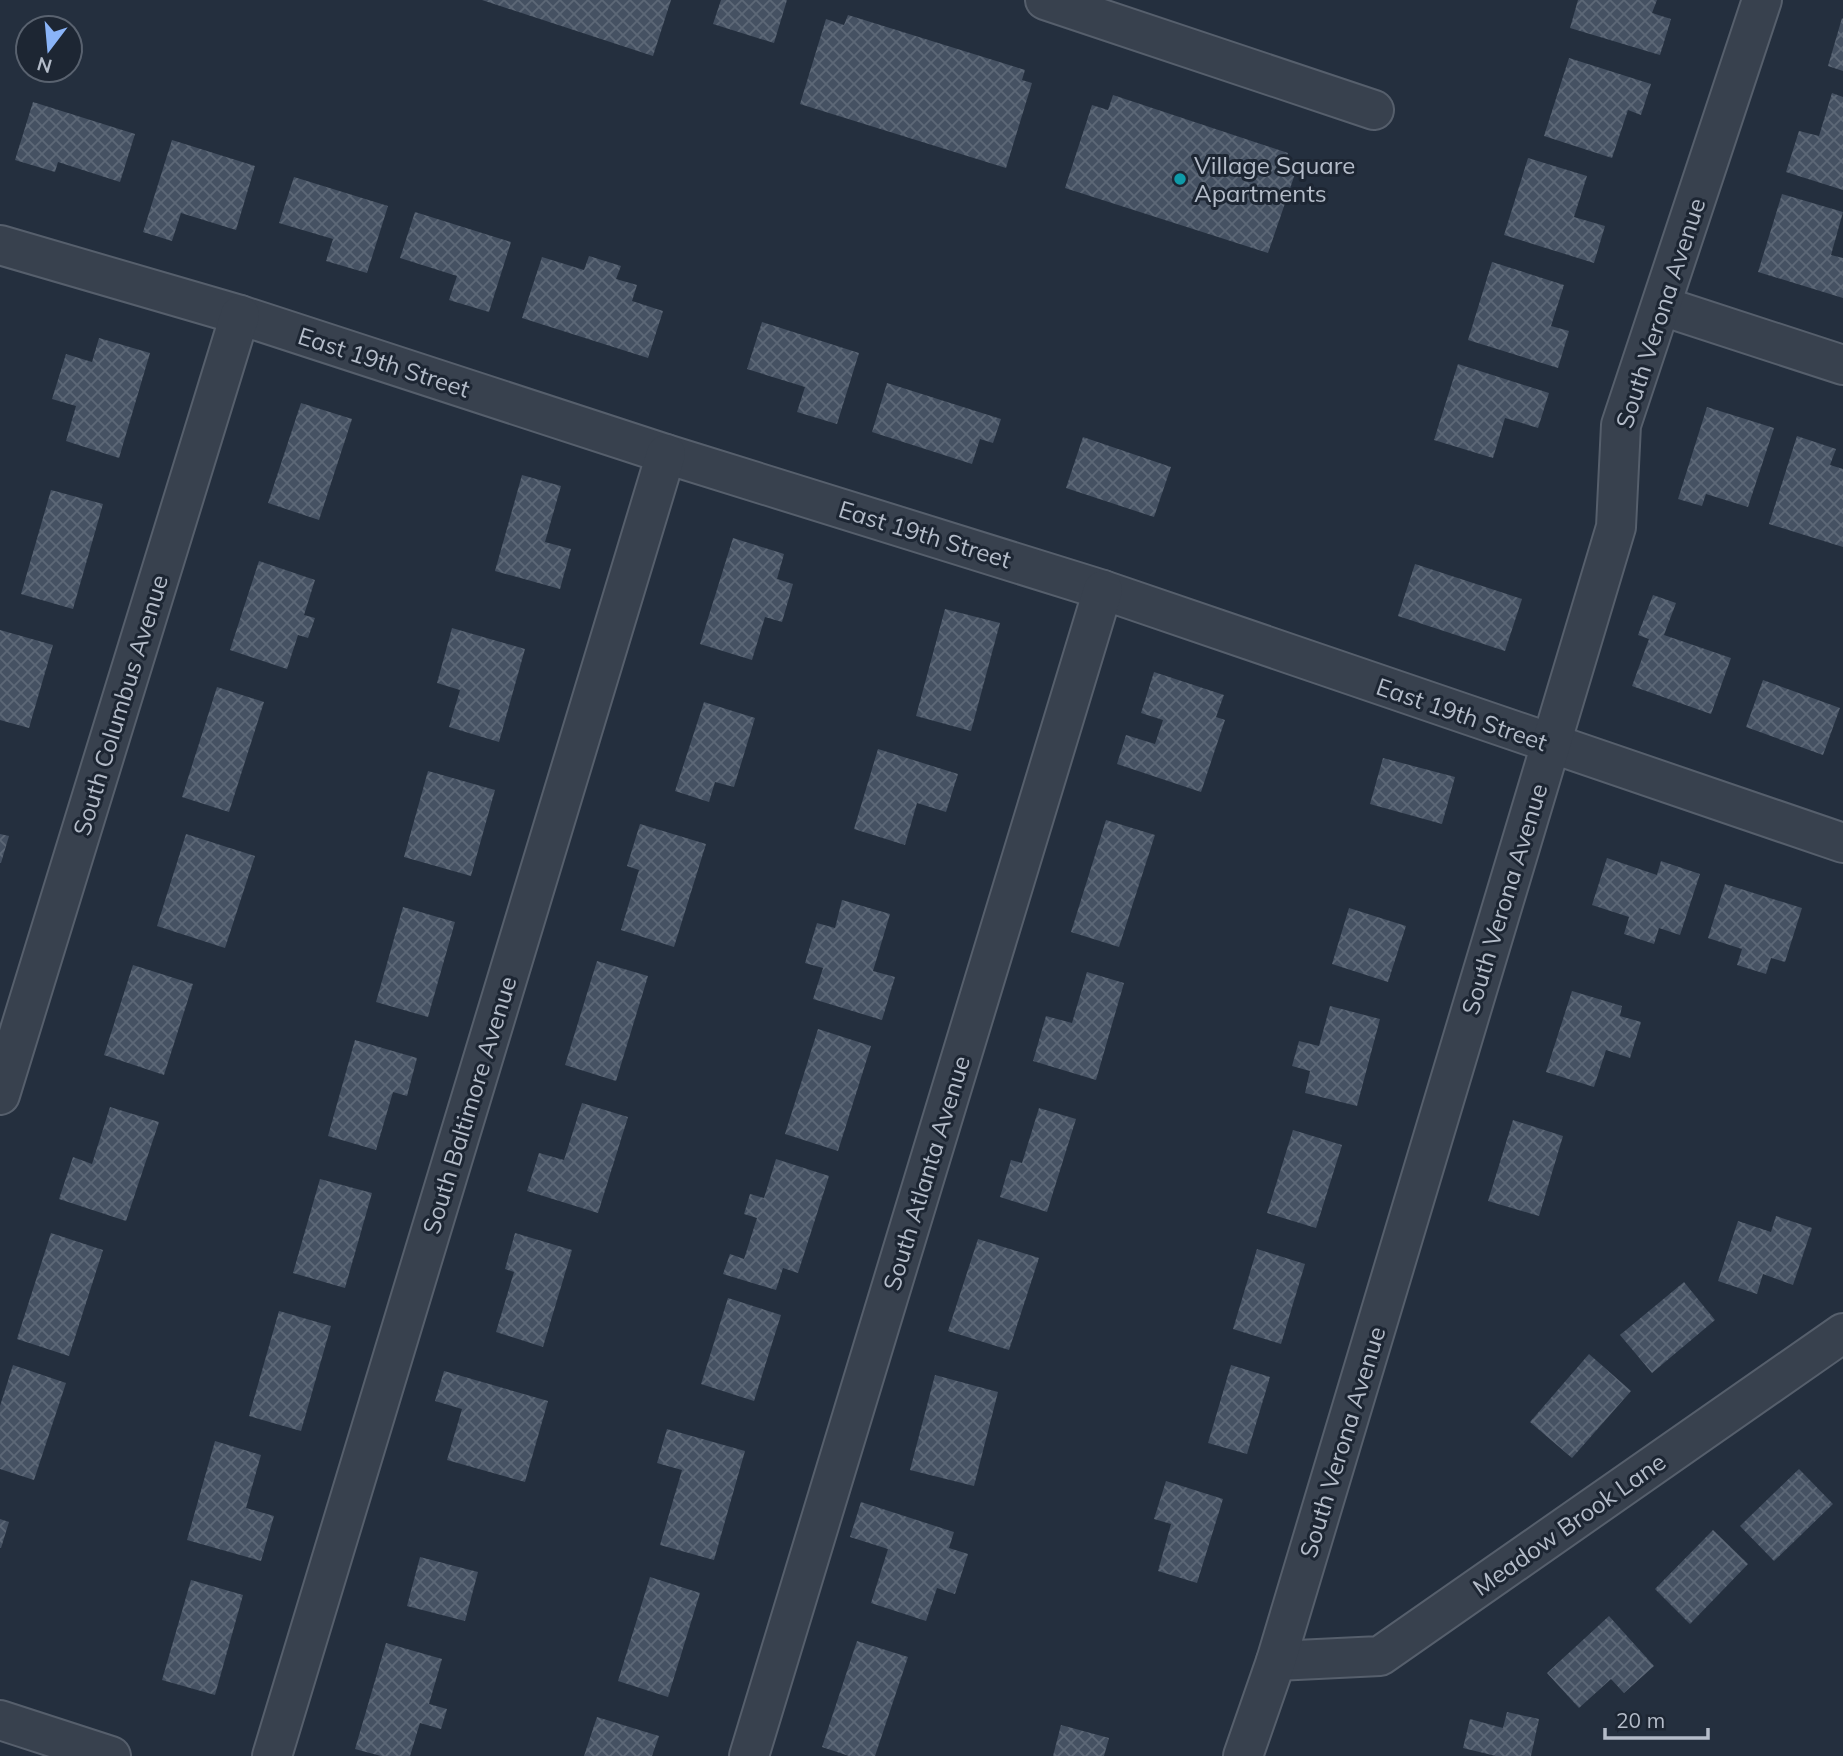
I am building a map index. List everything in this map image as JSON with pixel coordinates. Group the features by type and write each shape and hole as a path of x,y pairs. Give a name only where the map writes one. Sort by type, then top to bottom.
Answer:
{"street":[{"path":"1045,0 1110,10 1374,110"},
{"name":"South Verona Avenue","path":"1243,1756 1276,1661 1616,527 1620,425 1662,306 1762,0"},
{"name":"East 19th Street","path":"0,245 240,315 666,454 1103,590 1843,843"},
{"path":"1662,306 1843,365"},
{"name":"South Columbus Avenue","path":"0,1095 240,315"},
{"name":"South Baltimore Avenue","path":"272,1756 666,454"},
{"name":"South Atlanta Avenue","path":"749,1756 1103,590"},
{"name":"Meadow Brook Lane","path":"1276,1661 1380,1656 1843,1333"},
{"path":"0,1720 111,1756"}],"building":[{"path":"482,0 671,0 653,56"},
{"path":"721,0 787,0 774,43 713,24"},
{"path":"1578,0 1657,0 1652,13 1671,19 1660,55 1570,28"},
{"path":"848,15 1025,70 1022,80 1032,83 1006,168 800,104 826,19 844,25"},
{"path":"1843,19 1843,71 1828,66"},
{"path":"1569,58 1651,84 1641,115 1628,110 1612,158 1544,136"},
{"path":"1832,93 1843,97 1843,190 1786,172 1799,131 1819,136"},
{"name":"Village Square Apartments","path":"1113,95 1288,153 1283,167 1296,171 1268,253 1065,188 1092,105 1108,110"},
{"path":"33,102 135,134 120,182 58,162 55,172 15,160"},
{"path":"172,140 255,166 236,230 181,213 172,241 143,232"},
{"path":"1528,158 1587,176 1574,217 1605,226 1594,263 1504,235"},
{"path":"294,177 388,206 367,273 326,261 333,239 279,223"},
{"path":"1782,194 1843,212 1831,255 1843,258 1843,298 1758,272"},
{"path":"415,212 511,242 489,312 449,300 457,276 400,258"},
{"path":"589,256 621,266 616,279 637,285 632,301 663,311 648,358 522,318 542,257 584,270"},
{"path":"1492,262 1564,285 1551,326 1569,331 1558,368 1468,340"},
{"path":"762,322 859,353 837,424 797,412 805,387 747,369"},
{"path":"99,338 150,353 119,458 66,441 76,406 52,399 66,354 92,362"},
{"path":"1458,364 1549,393 1538,428 1505,418 1493,458 1434,440"},
{"path":"887,383 1001,419 993,443 980,439 972,464 872,432"},
{"path":"301,403 352,419 319,520 268,503"},
{"path":"1707,407 1774,428 1748,507 1706,494 1702,506 1678,499"},
{"path":"1797,436 1836,449 1830,465 1843,469 1843,547 1769,524"},
{"path":"1083,437 1171,467 1154,517 1066,488"},
{"path":"522,475 561,486 545,542 571,549 560,589 495,571"},
{"path":"51,490 103,504 73,609 21,594"},
{"path":"733,538 784,554 777,579 793,584 782,622 765,617 752,660 700,644"},
{"path":"259,561 315,580 304,615 315,618 308,638 298,635 287,669 230,650"},
{"path":"1415,564 1522,599 1505,651 1398,616"},
{"path":"1653,595 1676,603 1664,635 1731,658 1711,714 1632,686 1649,639 1638,635"},
{"path":"945,609 1000,623 971,731 916,716"},
{"path":"452,628 525,649 499,742 449,727 460,690 437,683"},
{"path":"0,630 53,645 29,728 0,720"},
{"path":"1154,672 1224,695 1216,717 1225,720 1201,792 1117,764 1126,735 1155,744 1163,720 1141,713"},
{"path":"1763,680 1840,708 1823,755 1746,727"},
{"path":"217,687 264,702 229,812 182,797"},
{"path":"704,702 755,718 734,787 715,782 709,802 675,791"},
{"path":"878,749 958,774 946,812 917,803 905,845 854,829"},
{"path":"1383,758 1455,777 1442,824 1370,804"},
{"path":"428,771 495,790 471,876 404,857"},
{"path":"1106,820 1155,835 1119,947 1071,932"},
{"path":"640,824 706,844 674,947 621,930 639,870 627,866"},
{"path":"0,834 9,836 1,863 0,863"},
{"path":"186,834 255,856 225,948 157,926"},
{"path":"1607,858 1657,875 1661,861 1700,874 1680,935 1659,928 1654,944 1624,934 1629,917 1592,905"},
{"path":"1725,884 1802,908 1785,962 1771,958 1766,974 1737,965 1742,949 1708,938"},
{"path":"842,900 890,914 873,971 895,977 882,1020 813,999 823,968 805,963 817,923 835,928"},
{"path":"403,907 455,922 428,1017 376,1002"},
{"path":"1349,908 1406,926 1388,982 1332,964"},
{"path":"597,961 648,976 616,1081 565,1065"},
{"path":"133,965 193,984 164,1075 104,1055"},
{"path":"1087,972 1124,983 1096,1080 1033,1061 1046,1016 1072,1023"},
{"path":"1572,991 1622,1006 1620,1016 1641,1022 1630,1058 1606,1050 1594,1087 1546,1072"},
{"path":"1330,1006 1380,1019 1357,1106 1305,1093 1310,1071 1292,1066 1299,1041 1319,1046"},
{"path":"818,1029 871,1046 838,1151 785,1134"},
{"path":"355,1040 417,1058 407,1096 393,1092 376,1150 328,1136"},
{"path":"582,1103 628,1117 598,1213 527,1191 539,1153 564,1160"},
{"path":"110,1107 159,1122 126,1221 59,1199 73,1157 92,1164"},
{"path":"1039,1108 1076,1119 1047,1212 1000,1197 1011,1160 1022,1163"},
{"path":"1513,1120 1563,1136 1539,1216 1488,1201"},
{"path":"1293,1130 1342,1145 1316,1228 1267,1213"},
{"path":"776,1159 829,1176 798,1273 783,1268 776,1290 723,1274 730,1254 744,1259 757,1218 744,1214 750,1194 764,1198"},
{"path":"320,1179 372,1193 345,1288 293,1273"},
{"path":"1776,1216 1812,1228 1793,1285 1763,1274 1757,1294 1718,1281 1738,1221 1771,1232"},
{"path":"51,1233 103,1250 69,1356 17,1339"},
{"path":"515,1233 572,1250 543,1347 496,1332 514,1272 505,1269"},
{"path":"978,1239 1039,1258 1009,1350 948,1331"},
{"path":"1257,1249 1305,1264 1281,1344 1233,1329"},
{"path":"1684,1282 1715,1320 1652,1373 1620,1335"},
{"path":"728,1298 781,1315 754,1401 701,1384"},
{"path":"279,1311 331,1326 301,1431 249,1416"},
{"path":"1589,1354 1631,1391 1572,1458 1530,1422"},
{"path":"13,1365 66,1383 34,1480 0,1469 0,1406"},
{"path":"1231,1365 1270,1377 1247,1454 1208,1443"},
{"path":"444,1371 548,1401 525,1482 447,1460 462,1409 435,1401"},
{"path":"935,1375 998,1392 974,1486 910,1470"},
{"path":"667,1429 745,1451 714,1560 660,1545 682,1470 657,1463"},
{"path":"215,1441 261,1455 246,1508 274,1516 261,1561 187,1540"},
{"path":"1799,1469 1833,1504 1774,1561 1740,1526"},
{"path":"1166,1481 1223,1499 1197,1583 1158,1571 1171,1524 1154,1519"},
{"path":"861,1502 954,1532 949,1548 968,1554 955,1594 937,1588 926,1621 871,1603 888,1549 850,1537"},
{"path":"0,1519 9,1522 1,1548 0,1548"},
{"path":"1713,1530 1748,1564 1690,1624 1655,1589"},
{"path":"420,1557 478,1572 465,1621 407,1606"},
{"path":"650,1577 700,1593 668,1697 618,1681"},
{"path":"191,1580 243,1595 215,1695 162,1680"},
{"path":"1609,1616 1654,1666 1624,1693 1611,1679 1579,1708 1547,1673"},
{"path":"857,1641 908,1657 875,1756 849,1756 822,1747"},
{"path":"386,1643 442,1659 429,1704 447,1709 441,1729 420,1723 410,1756 381,1756 355,1749"},
{"path":"1507,1712 1539,1719 1531,1756 1496,1756 1463,1748 1470,1719 1503,1728"},
{"path":"597,1717 659,1736 652,1756 584,1756"},
{"path":"1061,1725 1109,1738 1104,1756 1053,1756"}],"place":[{"name":"Village Square Apartments","path":"1180,179"}]}
